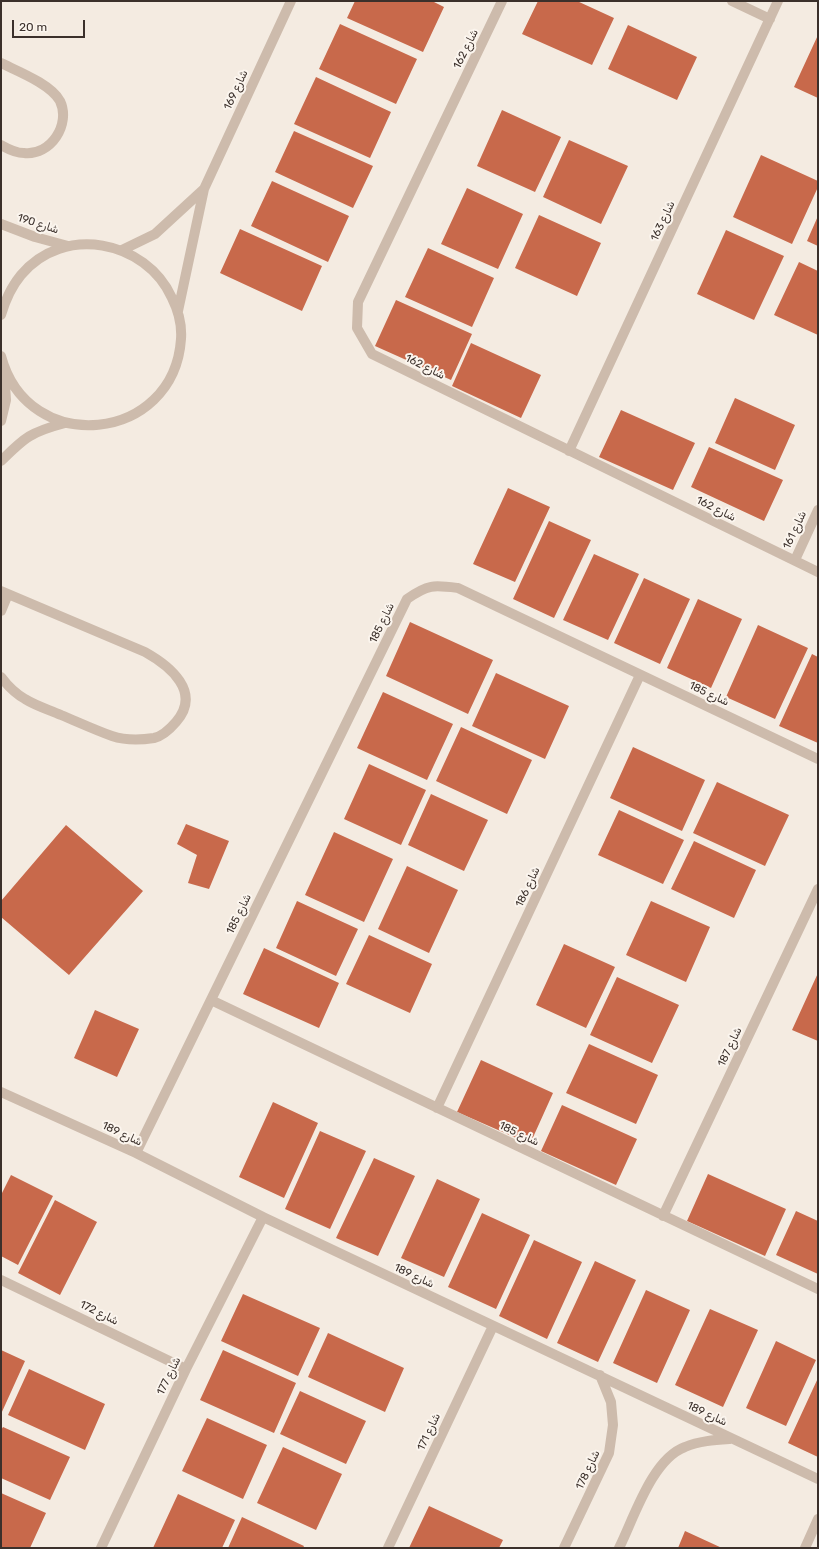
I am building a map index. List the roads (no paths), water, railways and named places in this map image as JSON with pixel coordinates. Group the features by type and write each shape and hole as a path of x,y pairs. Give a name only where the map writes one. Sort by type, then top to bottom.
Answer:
{"street":[{"name":"شارع 169","path":"178,311 204,189 291,1"},
{"name":"شارع 162","path":"502,1 358,302 357,328 372,354 569,452 818,572"},
{"path":"732,1 770,19"},
{"name":"شارع 163","path":"569,452 778,1"},
{"path":"1,63 31,77 49,89 59,100 64,116 61,131 50,144 40,150 25,154 12,151 1,145"},
{"name":"شارع 169","path":"122,250 154,234 204,189"},
{"name":"شارع 190","path":"1,224 35,237 68,246"},
{"path":"1,315 6,298 21,274 42,257 68,246 95,244 122,250 147,264 166,285 178,311 181,338 176,365 163,389 144,409 120,421 99,425 92,426 65,423 39,411 18,392 4,368"},
{"path":"1,356 4,368 6,400 1,421"},
{"path":"1,461 22,440 43,428 65,423"},
{"name":"شارع 161","path":"795,560 818,510"},
{"name":"شارع 185","path":"136,1153 407,599 420,590 436,585 458,588 818,759"},
{"path":"1,611 5,592 146,652 165,663 177,676 184,690 185,706 179,718 168,730 156,737 139,740 113,736 25,699 1,677"},
{"name":"شارع 186","path":"437,1108 640,675"},
{"name":"شارع 187","path":"663,1216 818,888"},
{"name":"شارع 185","path":"210,1000 818,1289"},
{"name":"شارع 189","path":"1,1092 136,1153 263,1217 818,1479"},
{"name":"شارع 177","path":"101,1548 186,1369 263,1217"},
{"name":"شارع 172","path":"1,1280 186,1369"},
{"name":"شارع 171","path":"388,1548 492,1326"},
{"name":"شارع 178","path":"564,1548 609,1453 613,1425 611,1402 600,1375"},
{"path":"619,1548 656,1471 667,1457 684,1447 700,1442 731,1439"},
{"path":"805,1548 818,1519"}]}
